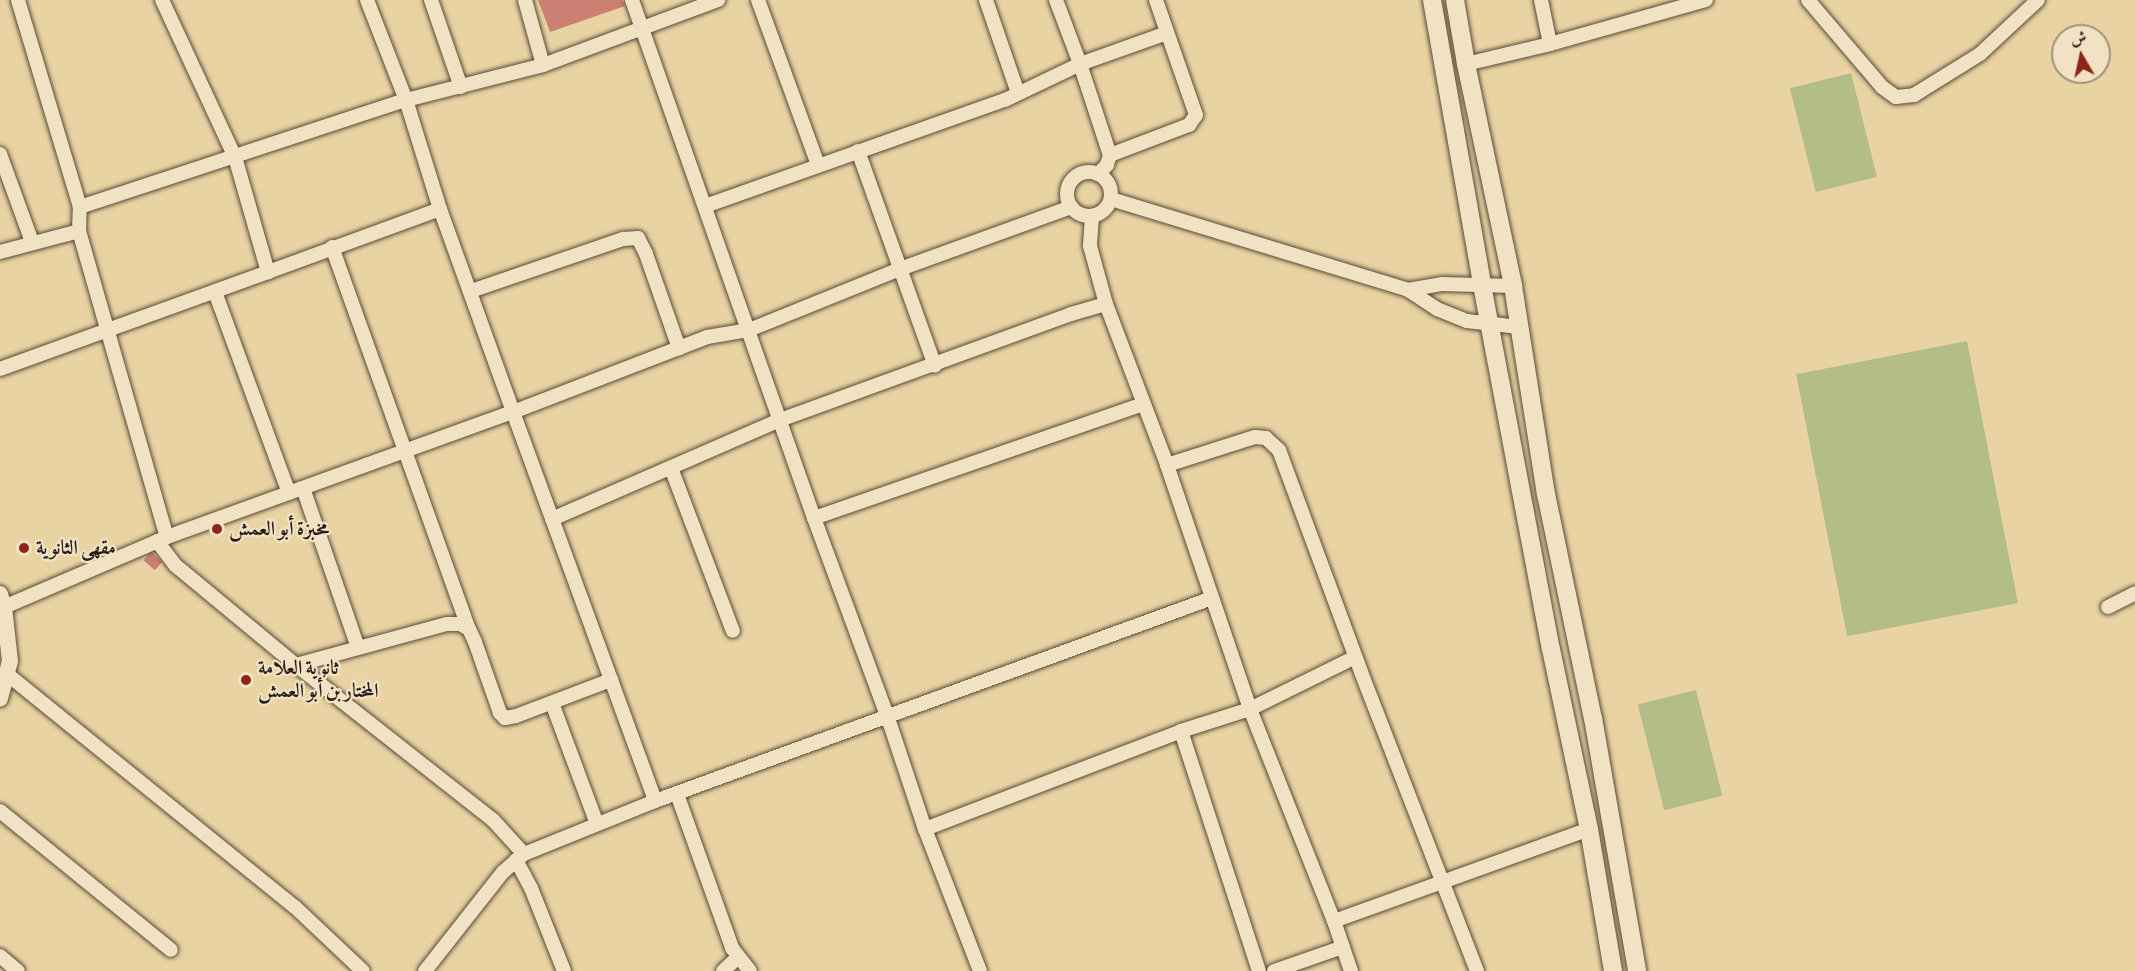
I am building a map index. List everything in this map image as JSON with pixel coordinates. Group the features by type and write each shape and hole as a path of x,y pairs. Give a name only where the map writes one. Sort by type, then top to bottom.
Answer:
{"main road":[{"path":"1432,0 1482,285 1551,649 1589,829 1613,971"},
{"path":"1455,0 1466,64 1513,285 1546,494 1593,718 1636,971"}],"street":[{"path":"18,0 80,207 79,231 108,330 162,539 175,565 296,665 492,820 520,857 564,971"},
{"path":"367,0 406,100 440,209 655,801"},
{"path":"431,0 461,87"},
{"path":"525,0 543,65"},
{"path":"632,0 814,518 887,715 925,829 980,971"},
{"path":"80,207 406,100 543,65 718,0"},
{"path":"758,0 818,165"},
{"path":"986,0 1018,93"},
{"path":"1056,0 1110,156 1107,165 1098,174"},
{"path":"1110,156 1194,122 1196,110 1156,0"},
{"path":"1541,0 1550,44"},
{"path":"1466,64 1550,44 1706,0"},
{"path":"1808,0 1882,87 1896,98 1914,94 1980,54 2038,0"},
{"path":"166,1 235,157 268,272"},
{"path":"705,206 1005,100 1080,64 1167,33"},
{"path":"858,151 935,366"},
{"path":"0,154 32,242"},
{"path":"1087,172 1098,174 1106,180 1111,189 1111,199 1100,213 1092,216 1080,214 1071,207 1067,196 1069,185 1076,176 1087,172"},
{"path":"1111,199 1408,290 1437,309 1467,321 1519,327"},
{"path":"0,699 10,661 2,600 162,539 513,412 707,337 749,330 900,269 1071,207"},
{"path":"0,369 440,209"},
{"path":"1092,216 1090,246 1106,304 1167,465 1250,709 1334,921 1351,971"},
{"path":"0,252 79,231"},
{"path":"471,291 623,239 638,238 646,254 679,348"},
{"path":"332,248 500,713 506,718 516,716 611,680"},
{"path":"1408,290 1442,284 1513,285"},
{"path":"215,292 289,493"},
{"path":"552,519 780,420 935,366 1071,314 1106,304"},
{"path":"814,518 1143,404"},
{"path":"1167,465 1255,436 1274,442 1279,450 1355,657 1477,971"},
{"path":"671,468 733,631"},
{"path":"303,488 358,648"},
{"path":"2108,607 2135,593"},
{"path":"425,971 477,903 520,857 655,801 1212,598"},
{"path":"296,665 447,624 460,624 469,629"},
{"path":"925,829 1181,731 1250,709 1355,657"},
{"path":"7,674 295,907 363,971"},
{"path":"552,703 597,824"},
{"path":"1181,731 1259,971"},
{"path":"677,794 716,906 737,958 750,971"},
{"path":"0,811 171,950"},
{"path":"1334,921 1589,829"},
{"path":"1274,971 1343,947"},
{"path":"0,956 18,971"},
{"path":"723,971 737,958"}],"green space":[{"path":"1851,73 1877,177 1816,192 1790,88"},
{"path":"1967,341 2018,603 1847,636 1796,374"},
{"path":"1696,690 1722,796 1664,810 1638,705"}],"building":[{"path":"538,0 622,0 625,6 550,32"},
{"path":"151,552 162,562 155,570 144,560"}],"place":[{"name":"مخبزة أبو العمش","path":"217,529"},
{"name":"مقهى الثانوية","path":"24,548"},
{"name":"ثانوية العلامة المختار بن أبو العمش","path":"246,680"}]}
